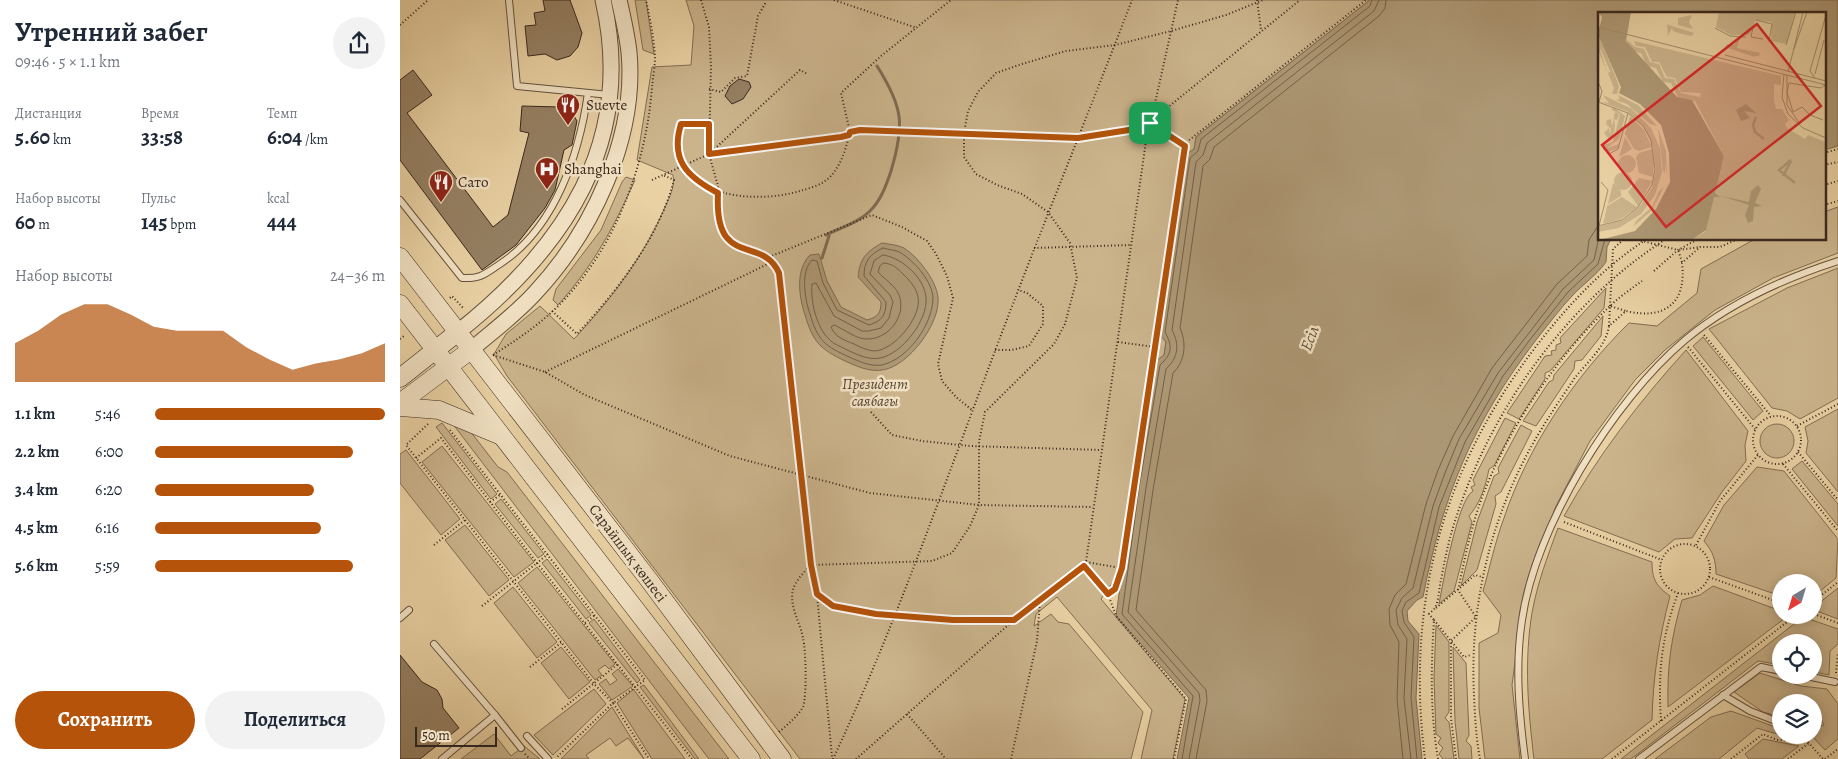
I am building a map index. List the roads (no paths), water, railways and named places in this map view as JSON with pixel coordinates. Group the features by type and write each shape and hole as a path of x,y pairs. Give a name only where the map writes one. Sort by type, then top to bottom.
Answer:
{"main road":[{"name":"Сарайшық көшесі","path":"400,257 771,733 782,759"},
{"name":"Сарайшық көшесі","path":"400,304 748,755"},
{"path":"400,378 458,332"},
{"path":"400,403 472,349"},
{"path":"400,407 439,410 502,436"}],"street":[{"path":"458,332 514,283 548,244 566,219 594,161 603,136 611,96 613,67 603,0"},
{"path":"472,349 534,294 567,255 585,227 609,176 625,111 629,70 626,32 619,0"}],"lane":[{"path":"508,0 517,86 611,96"},
{"path":"400,200 462,278 479,278 509,259 535,234 556,198 572,163 583,127 588,93"},
{"path":"1525,759 1518,684 1522,620 1532,572 1555,518 1597,443 1638,389 1683,341 1731,309 1780,283 1838,261"},
{"path":"400,618 409,610"},
{"path":"434,644 495,715 520,748"},
{"path":"1639,759 1761,667 1772,669"},
{"path":"1822,679 1835,682"},
{"path":"1723,695 1750,711 1772,720"},
{"path":"442,759 495,715"},
{"path":"527,736 548,759"}],"water":[{"name":"Есіл","path":"1370,0 1838,0 1838,146 1826,149 1826,12 1598,12 1598,240 1610,240 1607,247 1606,262 1562,307 1536,340 1494,401 1477,431 1451,493 1440,526 1423,597 1417,600 1407,611 1408,621 1419,634 1416,698 1422,759 1177,759 1189,698 1116,616 1134,487 1156,361 1164,355 1166,342 1160,335 1185,155 1194,149 1196,137"},
{"path":"882,243 904,248 920,263 930,276 937,290 938,307 928,331 912,352 892,367 872,370 858,367 845,361 829,353 819,344 811,332 805,315 801,300 800,276 805,261 810,255 819,254 827,281 841,307 867,320 878,314 881,302 858,277 860,265 872,249"}],"waterway":[{"path":"826,235 854,222 870,211 880,197 891,171 900,128 899,116 892,93 877,66"},
{"path":"822,258 829,236"}],"place":[{"name":"Suevte","path":"568,126"},
{"name":"Shanghai","path":"547,190"},
{"name":"Сато","path":"441,203"}],"park label":[{"name":"Президент саябағы","path":"875,392"}]}
